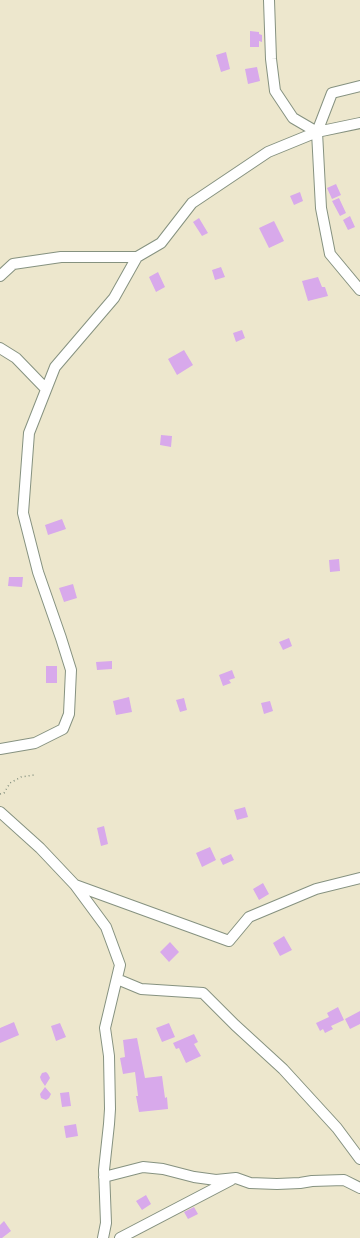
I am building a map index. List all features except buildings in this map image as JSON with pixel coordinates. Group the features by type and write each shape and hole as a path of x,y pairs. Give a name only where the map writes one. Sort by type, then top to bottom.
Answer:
{"street":[{"path":"269,0 271,59 275,91 293,118 317,132"},
{"path":"360,86 332,93 317,132 321,208 330,254 360,290"},
{"path":"0,276 14,264 61,257 137,257 161,243 192,203 268,152 317,132 360,123"},
{"path":"0,749 35,743 63,729 70,714 71,670 38,572 23,513 29,433 55,367 114,298 137,257"},
{"path":"0,348 16,358 46,388"},
{"path":"0,812 40,848 75,885 106,927 120,965 117,979 141,989 203,993 283,1069 337,1128 360,1159"},
{"path":"75,885 229,941 249,917 316,890 360,878"},
{"path":"103,1238 106,1223 104,1170 110,1109 109,1056 105,1028 120,965"},
{"path":"104,1177 143,1167 163,1169 194,1177 216,1180 236,1178 250,1183 277,1184 344,1180 360,1188"},
{"path":"120,1238 236,1178"}],"path":[{"path":"0,794 4,793 10,783 15,780 21,777 34,775"}]}
